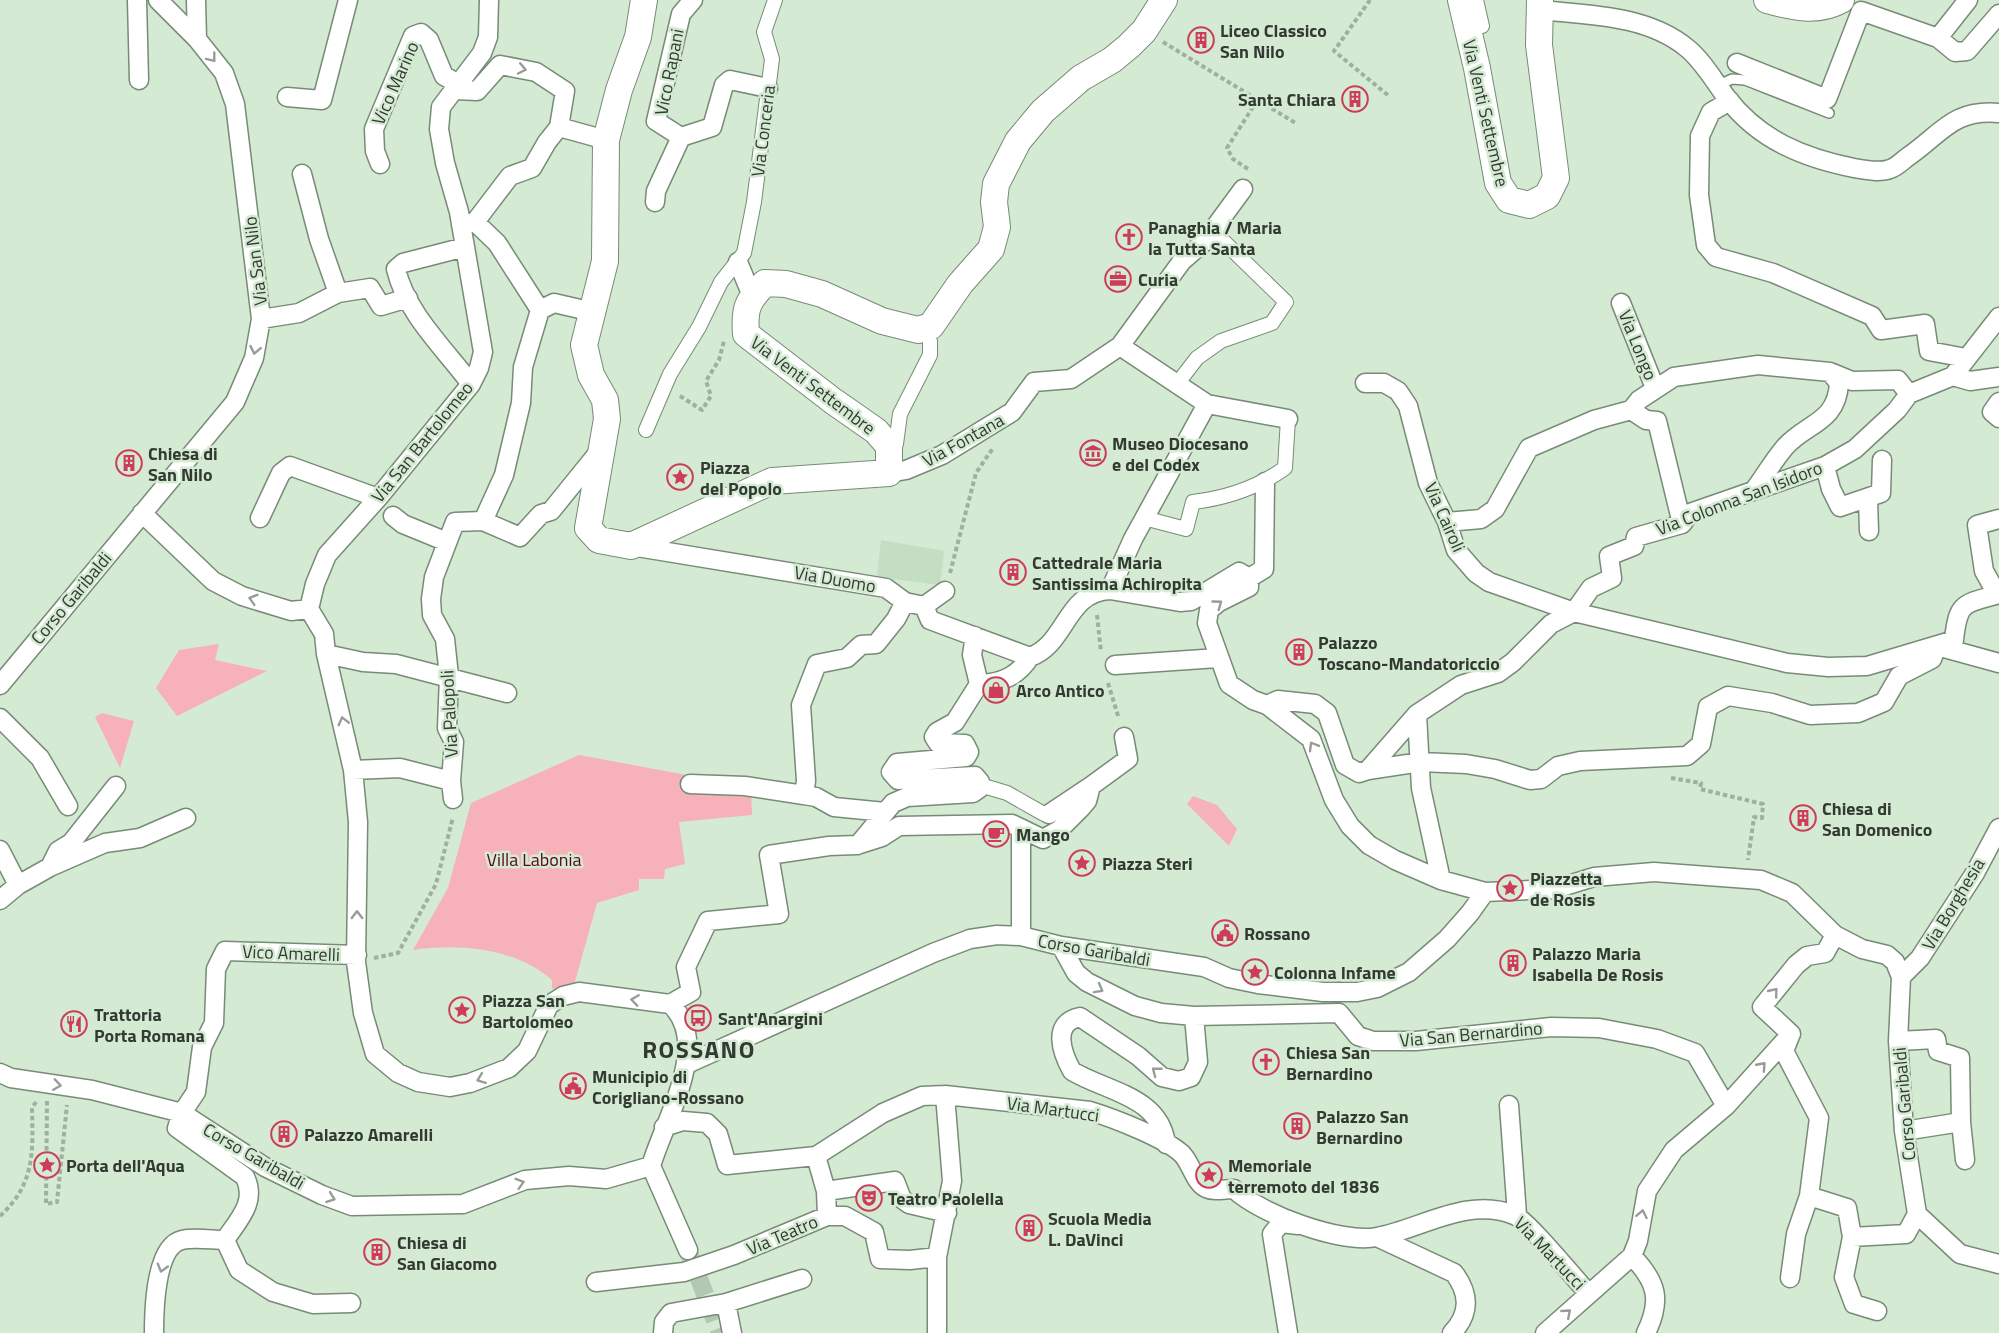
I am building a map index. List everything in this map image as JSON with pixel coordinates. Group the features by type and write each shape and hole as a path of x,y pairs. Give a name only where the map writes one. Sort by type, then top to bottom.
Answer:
{"main road":[{"path":"644,0 638,37 619,90 606,140 605,261 584,345 591,375 605,400 607,419 588,528 599,540 631,546 772,481 889,473"},
{"path":"752,296 765,283 786,284 822,294 882,321 918,330 931,326 960,284 991,249 997,227 994,202 996,184 1018,141 1043,111 1081,78 1112,60 1129,46 1144,31 1164,0"},
{"name":"Via Venti Settembre","path":"1461,0 1477,68 1498,183 1509,200 1529,205 1547,196 1556,178 1542,79 1539,45 1540,5"},
{"path":"1767,0 1810,8 1857,4"},
{"name":"Via Venti Settembre","path":"752,296 744,313 746,334 832,401 876,431 889,446 889,473"}],"street":[{"path":"137,0 140,80"},
{"name":"Via San Nilo","path":"142,513 235,402 254,358 261,319 235,104 224,73 197,39 158,0"},
{"path":"196,0 197,39"},
{"path":"287,97 322,100 348,0"},
{"name":"Via San Bartolomeo","path":"309,609 315,584 327,555 378,498 471,384 479,368 483,352 465,247 468,224 439,129 441,107 482,53 488,37 489,0"},
{"name":"Vico Rapani","path":"681,137 656,121 681,14 693,0"},
{"name":"Via Conceria","path":"646,430 665,385 721,282 744,254 754,202 772,59 764,33 775,0"},
{"path":"1476,0 1482,26"},
{"path":"1938,38 1968,0"},
{"path":"1737,63 1827,99 1857,4 1938,38 1955,52 1966,51 1997,18"},
{"path":"1540,5 1633,21 1667,35 1688,48 1742,116 1773,142 1797,152 1875,171 1891,169 1957,117 1999,112"},
{"name":"Vico Marino","path":"380,164 375,151 374,129 413,36 421,33 429,40 444,76 457,87"},
{"path":"457,87 477,91 500,65 536,72 565,91 559,127 532,168 510,176 468,224 497,243 540,310"},
{"name":"Vico Rapani","path":"655,202 656,191 681,137 712,127 724,85 730,80 768,88"},
{"path":"1730,101 1711,112 1700,136 1699,195 1706,245 1716,257 1757,267 1872,316 1881,330 1925,324 1929,351 1966,358"},
{"path":"559,127 606,140"},
{"path":"302,174 319,239 338,293"},
{"name":"Via Fontana","path":"889,473 906,470 942,455 1012,412 1034,382 1071,379 1120,346 1182,261 1213,231 1243,189"},
{"path":"1177,384 1197,358 1221,341 1272,323 1286,302 1213,231"},
{"path":"465,247 403,262 396,269 419,319 471,384"},
{"path":"738,262 752,296"},
{"path":"261,319 299,313 338,293 370,288 381,306 408,298"},
{"path":"593,312 554,303 540,310 523,367 521,403 504,475 483,520 520,537 541,514 550,511 603,448"},
{"name":"Via Longo","path":"1621,303 1655,388"},
{"path":"1448,522 1481,519 1495,509 1529,448 1594,420 1631,410 1639,400 1674,377 1758,365 1830,372 1852,381 1898,380 1909,394 1953,376 1999,317"},
{"path":"889,446 896,444 900,414 930,355 930,340"},
{"path":"1120,346 1207,404 1288,419 1285,468 1265,482 1221,499 1193,502 1186,529 1144,518"},
{"path":"1755,489 1787,446 1820,423 1832,409 1839,392 1839,383 1830,372"},
{"path":"1953,376 1970,381 1999,377"},
{"name":"Via Cairoli","path":"1365,383 1384,383 1398,391 1408,406 1428,483 1448,522 1456,550 1476,573 1489,582 1574,612"},
{"name":"Via Colonna San Isidoro","path":"1574,612 1591,588 1612,579 1609,556 1634,546 1636,537 1682,524 1690,513 1716,506 1755,489 1825,466 1855,449 1897,410 1909,394"},
{"path":"1999,402 1992,412 1999,418"},
{"path":"1110,590 1144,518 1207,404"},
{"path":"1631,410 1646,420 1657,421 1682,524"},
{"path":"1825,466 1831,489 1840,507 1881,494 1882,460"},
{"path":"260,518 282,473 290,466 378,498"},
{"path":"1265,482 1264,569 1249,578 1246,589 1219,602 1209,610 1207,623 1229,684 1253,700 1267,705 1311,739 1334,800 1350,826 1370,844 1395,860 1441,880 1485,892 1555,889 1594,877 1642,873 1683,872 1761,880 1792,893 1834,935 1862,949 1887,955 1895,962 1901,976"},
{"path":"1868,499 1869,531"},
{"path":"142,513 213,581 242,596 291,611 309,609 324,634 326,654 353,770 358,822 356,958 363,1013 375,1054 398,1073 418,1082 450,1087 470,1083 509,1068 527,1051 549,1005 563,996 579,992 670,1004 680,1013 685,1024 687,1064 651,1166 688,1250"},
{"name":"Corso Garibaldi","path":"0,685 142,513"},
{"path":"393,516 403,524 447,542"},
{"path":"1368,770 1417,714 1461,685 1498,673 1513,662 1551,624 1574,612 1787,663 1838,667 1867,666 1954,640 1956,614 1964,606 1998,594 1984,571 1977,525 1999,519"},
{"name":"Via Palopoli","path":"453,796 454,742 447,728 448,676 445,639 432,615 431,599 434,577 455,522 483,520"},
{"name":"Via Duomo","path":"631,546 886,588 905,602 924,606"},
{"path":"979,684 995,684 1020,673 1030,657 1046,648 1083,597 1098,590 1180,602 1197,598 1239,572 1249,578"},
{"path":"945,591 924,606 930,620 1030,657"},
{"path":"804,795 806,781 801,705 817,664 847,658 861,645 876,645 896,619 905,602"},
{"path":"975,636 972,655 979,684 955,722 937,732 934,737 938,743 965,744 969,752 966,757 897,763 891,772 893,777 901,781 975,776 980,785 1007,793 1044,814 1049,814 1128,759 1124,737"},
{"path":"1937,646 1999,663"},
{"path":"1267,705 1278,700 1316,704 1326,713 1345,765 1359,773 1421,762 1495,769 1530,780 1541,779 1558,766 1580,761 1687,756 1701,744 1705,714 1713,702 1728,696 1772,703 1810,715 1858,713 1884,702 1899,676 1932,659 1937,646"},
{"path":"326,654 363,662 396,664 507,693"},
{"path":"1115,665 1218,658"},
{"path":"1417,714 1421,788 1441,880"},
{"path":"0,718 40,759 68,806"},
{"path":"353,770 400,768 453,796"},
{"path":"690,784 744,786 816,797 834,807 885,812"},
{"path":"858,845 894,803 907,797 973,793 980,785"},
{"path":"50,867 58,851 71,843 116,786"},
{"path":"670,1004 691,992 686,967 708,921 779,914 769,855 829,846 858,845 882,837 899,826 1012,824 1036,838 1049,836 1087,801 1091,786"},
{"path":"0,900 18,885 50,867 105,843 140,838 186,818"},
{"name":"Via Borghesia","path":"1901,976 1920,958 1975,873 1990,841 1999,828"},
{"path":"1021,829 1021,936"},
{"path":"0,850 18,885"},
{"name":"Corso Garibaldi","path":"687,1064 942,949 970,939 997,935 1021,936 1061,946 1204,968 1229,978 1258,984 1323,992 1357,992 1377,988 1409,972 1447,939 1485,892"},
{"path":"1791,1034 1762,1007 1796,965 1807,956 1825,953 1834,935"},
{"path":"1061,946 1076,973 1113,997 1161,1013 1194,1016 1198,1062 1191,1077 1179,1081 1162,1077 1138,1056 1080,1017 1070,1020 1064,1027 1061,1042 1072,1071 1143,1105 1160,1120 1166,1144"},
{"name":"Vico Amarelli","path":"182,1113 196,1092 202,1047 214,1023 216,969 225,951 356,958"},
{"name":"Corso Garibaldi","path":"1901,976 1898,1041 1904,1131 1917,1214"},
{"name":"Via San Bernardino","path":"1194,1016 1339,1012 1358,1036 1373,1041 1416,1041 1551,1027 1599,1028 1657,1040 1695,1053 1726,1106"},
{"path":"1545,1333 1632,1256 1638,1241 1647,1191 1674,1150 1726,1106 1791,1034"},
{"path":"1790,1278 1796,1234 1809,1196 1819,1118 1784,1051 1791,1034"},
{"path":"1898,1041 1936,1039 1938,1051 1960,1058 1961,1122 1965,1160"},
{"name":"Corso Garibaldi","path":"0,1073 11,1078 69,1087 182,1113 265,1167 322,1195 352,1206 463,1204 525,1180 569,1176 606,1179 651,1166"},
{"path":"937,1333 937,1257 952,1181 945,1095"},
{"name":"Via Martucci","path":"664,1127 683,1121 707,1123 718,1134 727,1165 816,1156 883,1113 922,1096 945,1095 1090,1111 1106,1116 1180,1152 1207,1189 1234,1189 1255,1205 1343,1238 1377,1237 1456,1213 1497,1210 1517,1215 1589,1294"},
{"path":"1509,1105 1517,1215"},
{"path":"182,1113 177,1128 245,1177 250,1187 251,1196 246,1209 225,1240"},
{"path":"1904,1131 1961,1122"},
{"name":"Via Teatro","path":"596,1282 684,1272 734,1255 826,1216 826,1191 816,1156"},
{"path":"826,1191 896,1181 902,1199 909,1204 947,1213"},
{"path":"1809,1196 1847,1208 1852,1237 1844,1277 1854,1304 1877,1311"},
{"path":"1852,1237 1906,1234 1917,1214 1960,1254 1999,1264"},
{"path":"826,1216 845,1216 874,1232 880,1259 910,1260 937,1257"},
{"path":"1288,1333 1272,1233 1281,1223 1317,1229"},
{"path":"1377,1237 1454,1274 1461,1282 1467,1299 1465,1316 1452,1333"},
{"path":"154,1333 157,1285 166,1254 172,1245 183,1240 225,1240"},
{"path":"225,1240 239,1270 273,1292 313,1304 351,1303"},
{"path":"1632,1256 1643,1268 1658,1300 1654,1317 1646,1333"},
{"path":"663,1333 664,1322 671,1313 726,1303 802,1278"},
{"path":"726,1303 732,1333"}],"lane":[{"path":"1719,85 1732,79 1745,80 1829,113"}],"path":[{"path":"1371,0 1334,51 1389,96"},
{"path":"1155,37 1297,124"},
{"path":"1251,171 1233,159 1227,148 1258,99"},
{"path":"665,385 702,410 711,396 706,381 718,360 723,341"},
{"path":"945,591 976,473 994,446"},
{"path":"1671,778 1701,783 1700,789 1763,804 1762,818 1754,817 1746,869"},
{"path":"356,958 398,953 436,884 453,796"},
{"path":"0,1216 13,1204 24,1188 30,1170 32,1108 38,1099 47,1101 46,1204 57,1202 69,1087"}],"shaded area":[{"path":"881,540 944,551 940,585 877,577"}],"green space":[{"path":"219,644 215,660 267,671 177,716 156,688 179,650"},
{"path":"102,713 134,721 120,768 95,717"},
{"name":"Villa Labonia","path":"579,755 751,787 752,815 679,822 685,864 665,869 664,879 639,879 639,890 597,903 574,985 552,989 552,980 538,969 522,961 486,950 449,947 413,950 448,888 471,803"},
{"path":"1193,796 1217,805 1237,829 1229,846 1187,804"}],"tunnel":[{"path":"689,1253 720,1333"}],"place":[{"name":"Liceo Classico San Nilo","path":"1201,40"},
{"name":"Santa Chiara","path":"1355,99"},
{"name":"Panaghia / Maria la Tutta Santa","path":"1129,237"},
{"name":"Curia","path":"1118,279"},
{"name":"Museo Diocesano e del Codex","path":"1093,453"},
{"name":"Chiesa di San Nilo","path":"129,463"},
{"name":"Piazza del Popolo","path":"680,477"},
{"name":"Cattedrale Maria Santissima Achiropita","path":"1013,572"},
{"name":"Palazzo Toscano-Mandatoriccio","path":"1299,652"},
{"name":"Arco Antico","path":"996,690"},
{"name":"Chiesa di San Domenico","path":"1803,818"},
{"name":"Mango","path":"996,834"},
{"name":"Piazza Steri","path":"1082,863"},
{"name":"Piazzetta de Rosis","path":"1510,888"},
{"name":"Rossano","path":"1225,933"},
{"name":"Palazzo Maria Isabella De Rosis","path":"1513,963"},
{"name":"Colonna Infame","path":"1255,972"},
{"name":"Piazza San Bartolomeo","path":"462,1010"},
{"name":"Sant'Anargini","path":"698,1018"},
{"name":"Trattoria Porta Romana","path":"74,1024"},
{"name":"Chiesa San Bernardino","path":"1266,1062"},
{"name":"Municipio di Corigliano-Rossano","path":"573,1086"},
{"name":"Palazzo San Bernardino","path":"1297,1126"},
{"name":"Palazzo Amarelli","path":"284,1134"},
{"name":"Porta dell'Aqua","path":"47,1165"},
{"name":"Memoriale terremoto del 1836","path":"1209,1175"},
{"name":"Teatro Paolella","path":"869,1198"},
{"name":"Scuola Media L. DaVinci","path":"1029,1228"},
{"name":"Chiesa di San Giacomo","path":"377,1252"}],"district":[{"name":"ROSSANO","path":"699,1049"}]}
